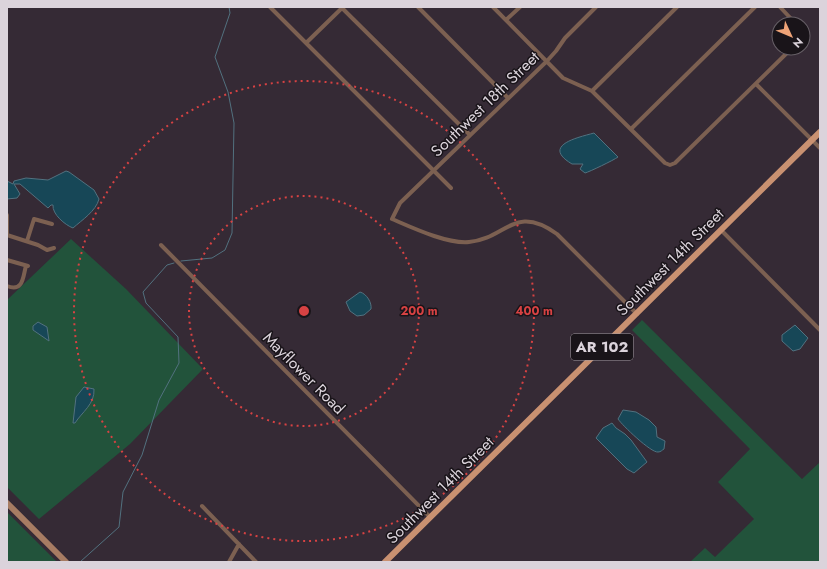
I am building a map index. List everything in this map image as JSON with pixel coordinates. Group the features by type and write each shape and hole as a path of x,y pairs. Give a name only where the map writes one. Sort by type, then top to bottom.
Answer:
{"main road":[{"name":"Southwest 14th Street","path":"385,562 820,132"},
{"path":"7,503 66,562"}],"street":[{"path":"270,7 359,98 362,99 451,188"},
{"path":"306,43 343,7 470,135"},
{"path":"418,7 508,98"},
{"path":"493,7 563,78 592,91 666,163 670,165 675,163 784,56"},
{"path":"506,20 520,7"},
{"name":"Southwest 18th Street","path":"596,7 564,38 556,51 547,61 400,203 392,219 457,242 476,241 517,222 531,222 548,227 557,234 637,314"},
{"path":"592,91 677,7"},
{"path":"631,129 755,7"},
{"path":"780,7 788,16"},
{"path":"756,84 820,148"},
{"path":"7,215 7,235 42,246 47,250 54,248"},
{"path":"27,241 34,219 52,224"},
{"path":"722,230 820,330"},
{"name":"Mayflower Road","path":"161,245 430,517"},
{"path":"7,260 28,266 22,282 12,287 7,286"},
{"path":"202,506 256,562"},
{"path":"229,562 239,544"}],"green space":[{"path":"71,239 126,289 203,369 130,444 39,519 7,487 7,300"},
{"path":"642,320 802,479 820,462 820,562 690,562 705,548 715,557 754,519 718,482 750,449 632,330"},
{"path":"7,512 57,562 7,562"}],"water":[{"path":"594,133 618,157 585,173 580,169 583,164 572,164 563,157 560,152 561,147 572,140"},
{"path":"66,171 94,190 99,199 92,211 73,228 60,219 53,208 53,205 48,208 20,184 14,184 20,194 17,198 7,199 7,181 13,184 14,181 26,178 48,180"},
{"path":"360,292 368,299 371,304 371,309 364,315 357,316 350,311 346,302"},
{"path":"38,322 47,327 49,341 33,330 33,326"},
{"path":"795,325 808,338 800,349 793,351 782,341 782,335"},
{"path":"84,387 94,389 94,394 88,408 75,423 73,423 76,397"},
{"path":"623,410 636,412 649,420 656,427 657,437 665,441 664,449 659,452 654,451 643,444 625,427 618,419"},
{"path":"612,423 631,440 647,462 634,473 627,469 596,438 603,428"}],"waterway":[{"path":"181,261 212,258 225,250 232,233 234,123 228,92 215,57 230,13 229,7"},
{"path":"80,562 119,527 123,492 142,455 159,400 179,363 178,337 146,303 143,292 167,265 174,263"}]}
